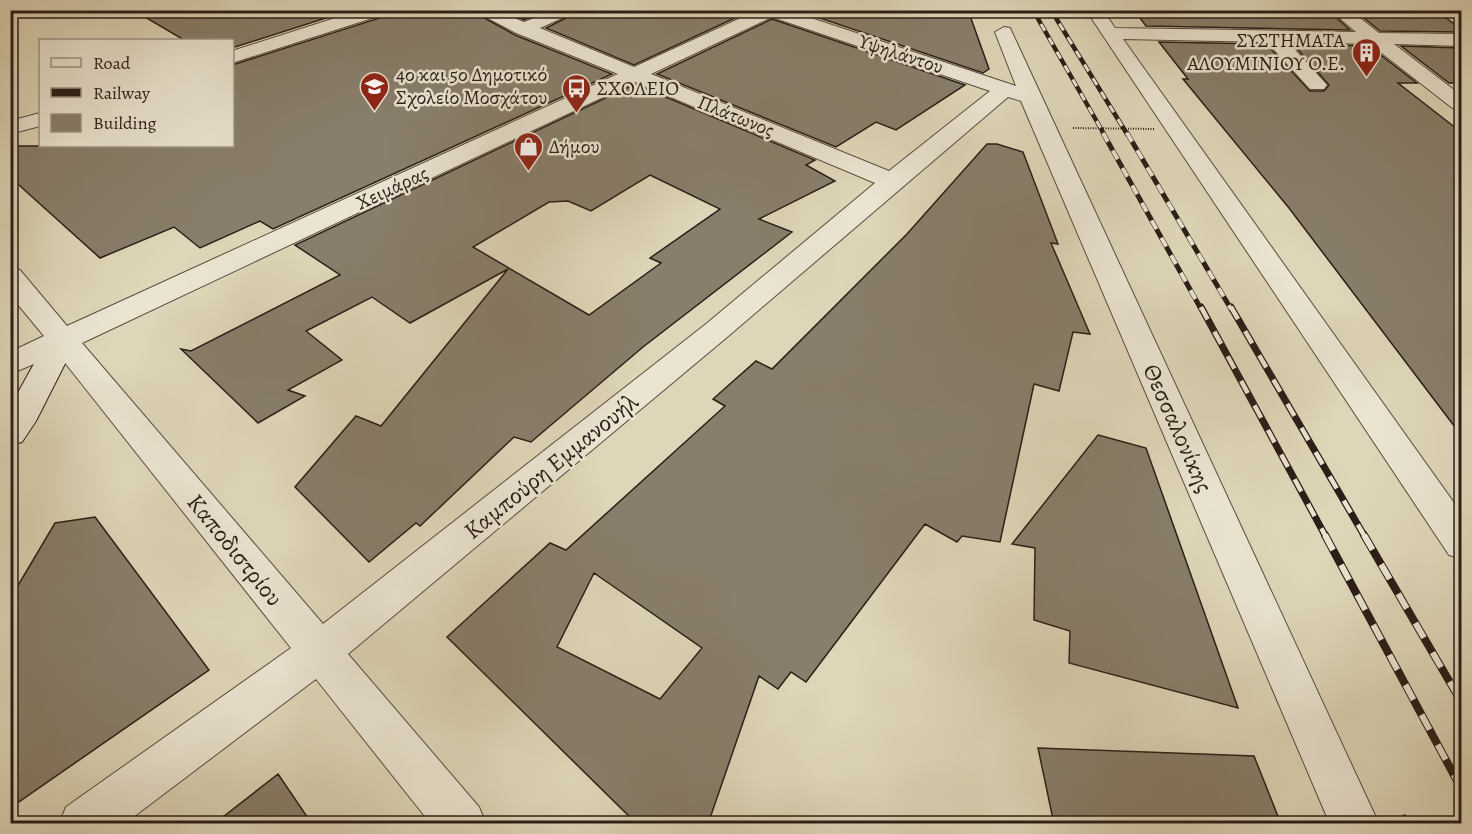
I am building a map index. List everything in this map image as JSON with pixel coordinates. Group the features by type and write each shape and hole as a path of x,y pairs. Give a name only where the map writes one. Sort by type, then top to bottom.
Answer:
{"street":[{"path":"234,56 379,10"},
{"name":"Πλάτωνος","path":"480,10 892,181"},
{"path":"522,29 572,10"},
{"path":"1338,10 1461,106"},
{"name":"Χειμάρας","path":"10,364 772,11"},
{"name":"Υψηλάντου","path":"772,11 1017,93"},
{"path":"1101,22 1272,36 1461,40"},
{"path":"1101,22 1461,544"},
{"name":"Θεσσαλονίκης","path":"1004,32 1017,93 1356,824"},
{"path":"1272,36 1317,85"},
{"name":"Καμπούρη Εμμανουήλ","path":"83,824 319,652 716,331 892,181 1017,93"},
{"path":"10,128 39,119"},
{"name":"Καποδιστρίου","path":"10,276 462,824"},
{"path":"10,433 24,413 62,340"}],"path":[{"path":"1073,128 1154,129"}],"building":[{"path":"133,10 351,10 234,47 234,39 182,39"},
{"path":"389,10 470,10 515,35 612,74 273,229 260,221 200,248 174,227 100,258 10,177 10,146 234,147 234,64 386,16"},
{"path":"503,10 547,10 524,20"},
{"path":"582,10 752,10 634,65 546,28"},
{"path":"796,10 968,10 989,69 983,73"},
{"path":"1134,10 1328,10 1350,30 1146,26"},
{"path":"1354,10 1435,10 1461,29 1461,32 1380,31"},
{"path":"772,19 965,85 896,130 876,122 836,147 657,74"},
{"path":"1159,42 1266,44 1310,91 1324,91 1329,85 1293,44 1369,46 1417,83 1398,83 1461,132 1461,435 1289,208 1183,79 1188,79"},
{"path":"1401,46 1461,48 1461,83 1449,83"},
{"path":"635,84 815,160 806,165 835,181 759,219 792,232 643,347 531,442 514,437 420,526 416,523 369,562 295,487 356,416 381,426 508,269 410,323 372,297 306,331 342,360 288,390 305,396 258,423 181,349 191,351 340,275 295,245","holes":["650,175 720,209 650,258 661,263 589,315 473,247 549,202 568,201 591,211"]},
{"path":"987,144 997,144 1023,152 1058,244 1051,243 1090,334 1073,332 1059,391 1034,384 1000,542 962,536 957,542 925,524 806,682 791,672 778,689 759,676 708,824 637,824 447,637 550,543 566,550 725,406 713,399 756,361 772,369 907,234","holes":["594,573 702,648 660,699 557,647"]},
{"path":"1098,435 1146,448 1238,708 1069,663 1070,631 1034,620 1035,548 1012,544"},
{"path":"95,517 209,670 10,808 10,599 55,523"},
{"path":"1038,748 1254,756 1281,824 1054,824"},
{"path":"278,774 312,824 214,824"}],"railway":[{"path":"1033,10 1104,134"},
{"path":"1051,10 1127,134"},
{"path":"1103,133 1201,309"},
{"path":"1127,133 1231,309"},
{"path":"1201,307 1326,537"},
{"path":"1231,307 1365,537"},
{"path":"1325,535 1462,790"},
{"path":"1364,535 1462,703"}],"place":[{"name":"ΣΥΣΤΗΜΑΤΑ ΑΛΟΥΜΙΝΙΟΥ Ο.Ε.","path":"1366,78"},
{"name":"4ο και 5ο Δημοτικό Σχολείο Μοσχάτου","path":"375,112"},
{"name":"ΣΧΟΛΕΙΟ","path":"576,114"},
{"name":"Δήμου","path":"528,172"}]}
